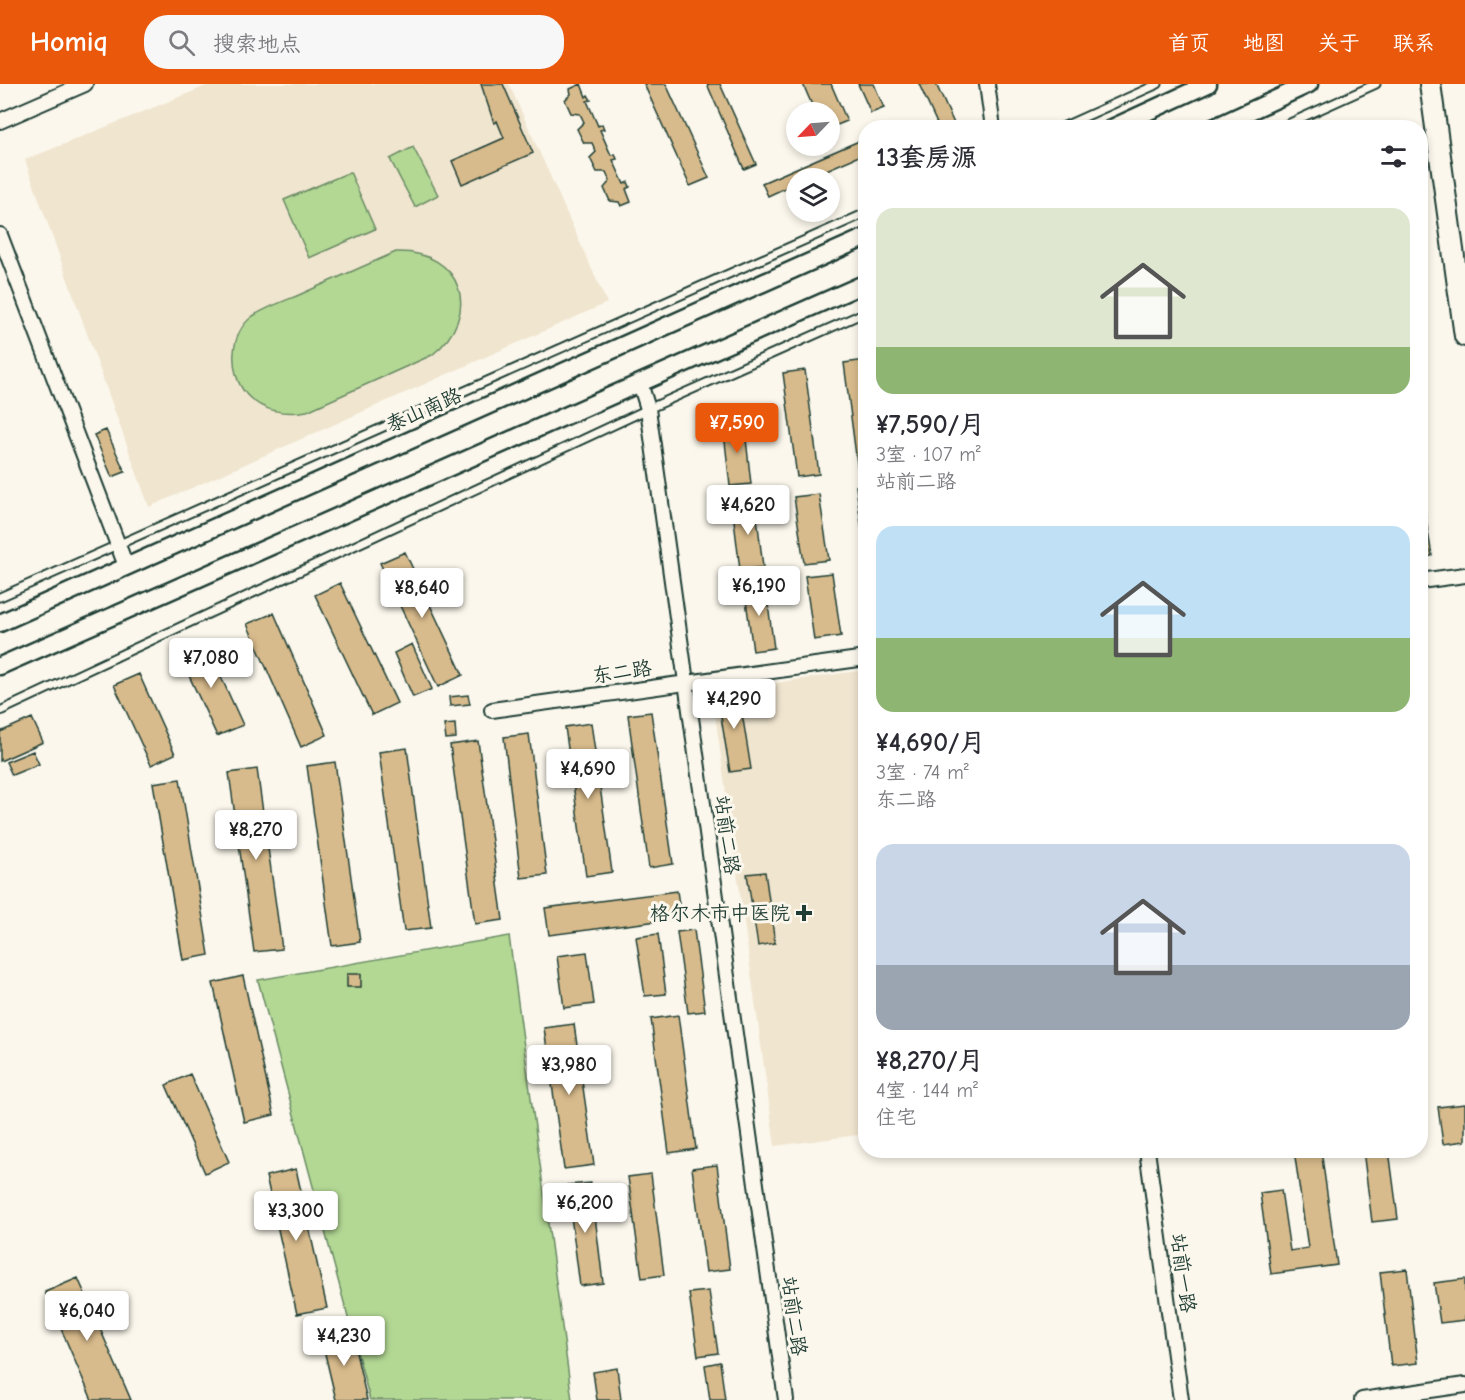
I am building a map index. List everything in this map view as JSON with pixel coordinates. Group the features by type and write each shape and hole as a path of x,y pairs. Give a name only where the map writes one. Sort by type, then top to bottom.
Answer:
{"main road":[{"path":"1430,84 1465,336"}],"street":[{"path":"0,121 85,84"},
{"path":"987,84 992,120"},
{"path":"1129,120 1208,84"},
{"path":"1230,120 1309,84"},
{"path":"0,235 126,566"},
{"name":"泰山南路","path":"0,623 858,241"},
{"path":"0,666 858,287"},
{"name":"站前二路","path":"640,383 648,409 786,1400"},
{"path":"1428,580 1465,575"},
{"name":"东二路","path":"492,710 858,659"},
{"name":"站前一路","path":"1148,1158 1181,1400"},
{"path":"1362,1400 1465,1385"}],"lane":[{"path":"1078,120 1158,84"},
{"path":"1297,120 1376,84"},
{"path":"0,597 858,217"},
{"path":"0,711 648,409 858,316"}],"shaded area":[{"path":"211,84 509,84 607,303 149,507 25,160"},
{"name":"格尔木市中医院","path":"858,671 858,1135 775,1146 712,692"}],"green space":[{"path":"413,147 438,195 415,207 390,159"},
{"path":"350,172 375,229 309,258 284,200"},
{"path":"396,252 419,254 437,262 450,273 458,288 461,304 457,322 448,339 432,355 307,411 291,413 267,409 247,395 241,386 234,365 236,343 245,323 270,307"},
{"path":"509,936 572,1400 370,1400 258,980"}],"building":[{"path":"481,84 503,84 533,153 462,184 452,161 504,138 497,121 494,123"},
{"path":"581,84 586,97 588,95 591,100 587,101 598,126 602,124 604,129 600,130 611,155 615,154 617,159 613,160 624,184 628,182 630,187 626,189 631,202 621,206 619,202 610,201 604,188 610,181 606,172 597,172 590,158 596,152 592,143 584,143 577,129 584,122 580,114 571,113 565,100 571,94 570,89"},
{"path":"644,84 666,84 709,178 690,186"},
{"path":"707,84 720,84 756,164 744,169"},
{"path":"803,84 831,84 839,102 811,102"},
{"path":"858,84 874,84 884,108 871,113"},
{"path":"919,84 936,84 952,120 935,120"},
{"path":"840,105 847,121 840,124"},
{"path":"858,141 858,156 831,168 797,168 824,156 840,156 840,149"},
{"path":"786,173 786,188 768,196 762,183"},
{"path":"858,361 858,471 844,363"},
{"path":"805,370 819,474 797,477 783,373"},
{"path":"744,421 751,484 730,486 723,424"},
{"path":"106,430 125,472 112,477 94,435"},
{"path":"819,494 829,560 804,563 794,497"},
{"path":"755,501 763,567 740,570 732,504"},
{"path":"1428,532 1432,556 1428,557"},
{"path":"405,552 463,675 438,687 380,563"},
{"path":"832,573 841,636 814,640 805,576"},
{"path":"340,583 397,703 372,715 315,595"},
{"path":"765,583 774,648 753,651 744,586"},
{"path":"274,613 327,735 301,747 247,624"},
{"path":"205,642 243,725 217,736 179,654"},
{"path":"412,644 432,689 413,697 394,653"},
{"path":"139,674 175,754 151,765 114,685"},
{"path":"738,688 751,769 730,772 717,692"},
{"path":"468,695 470,704 450,706 449,697"},
{"path":"651,712 673,864 649,868 628,715"},
{"path":"32,718 43,742 0,761 0,732"},
{"path":"591,723 612,872 586,876 565,727"},
{"path":"455,724 456,738 446,739 444,725"},
{"path":"529,734 547,875 521,878 504,737"},
{"path":"478,741 503,920 475,924 450,745"},
{"path":"407,748 431,928 404,931 379,752"},
{"path":"33,751 39,764 12,775 6,762"},
{"path":"335,762 360,942 332,946 307,766"},
{"path":"257,769 282,949 254,952 229,773"},
{"path":"180,779 209,955 183,960 153,783"},
{"path":"765,872 775,943 758,946 747,874"},
{"path":"677,891 681,918 549,935 545,908"},
{"path":"694,930 705,1011 688,1013 677,932"},
{"path":"658,934 666,994 645,996 636,937"},
{"path":"587,952 594,1004 564,1008 557,956"},
{"path":"347,974 361,974 361,987 347,987"},
{"path":"243,976 274,1115 244,1122 213,983"},
{"path":"678,1015 696,1149 669,1153 651,1019"},
{"path":"574,1024 594,1165 564,1169 544,1028"},
{"path":"190,1074 229,1162 205,1173 166,1085"},
{"path":"1465,1104 1465,1141 1443,1144 1438,1107"},
{"path":"1295,1158 1322,1158 1337,1265 1271,1274 1260,1193 1281,1190 1290,1251 1308,1248"},
{"path":"1364,1158 1390,1158 1398,1219 1372,1222"},
{"path":"717,1165 730,1269 706,1272 692,1168"},
{"path":"296,1169 327,1308 297,1314 266,1176"},
{"path":"651,1174 664,1275 642,1278 628,1177"},
{"path":"591,1183 603,1283 580,1286 567,1185"},
{"path":"1407,1269 1418,1363 1391,1366 1380,1272"},
{"path":"78,1278 131,1400 92,1400 45,1292"},
{"path":"1465,1279 1465,1320 1440,1323 1434,1283"},
{"path":"709,1291 718,1353 698,1356 689,1293"},
{"path":"351,1331 367,1400 336,1400 321,1337"},
{"path":"720,1362 725,1400 710,1400 705,1365"},
{"path":"617,1368 621,1400 597,1400 593,1372"}],"place":[{"name":"格尔木市中医院","path":"804,913"}]}
